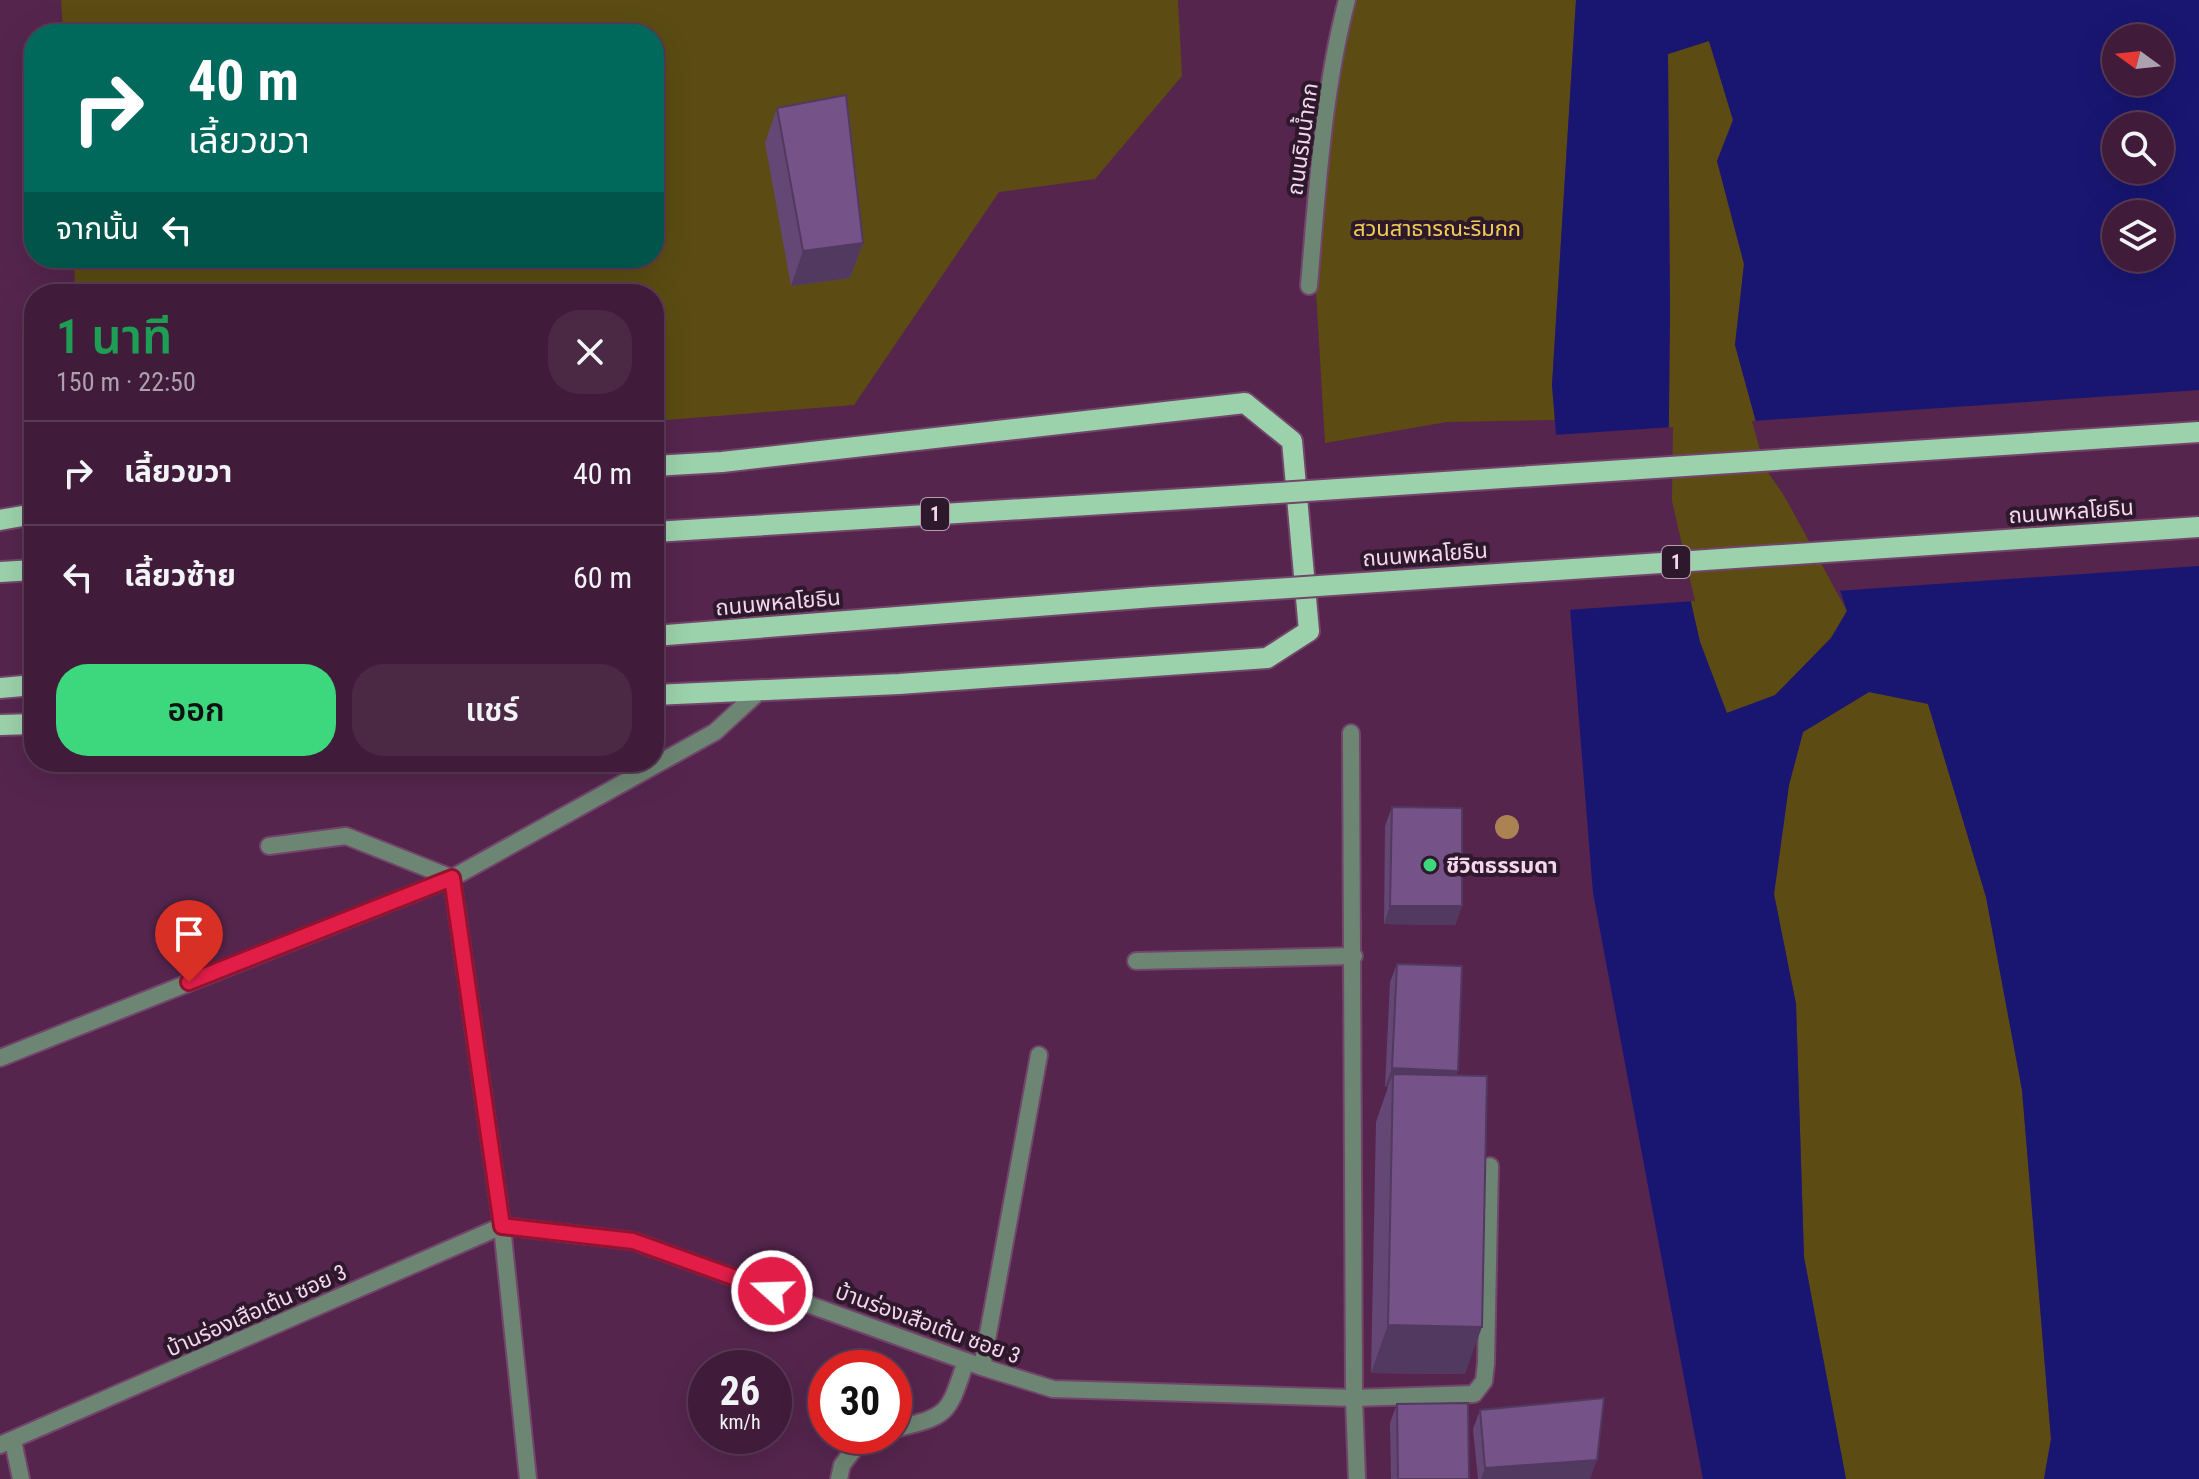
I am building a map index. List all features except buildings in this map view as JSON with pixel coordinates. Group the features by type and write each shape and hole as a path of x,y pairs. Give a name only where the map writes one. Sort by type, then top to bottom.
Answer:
{"main road":[{"path":"664,465 722,462 1245,403 1292,441 1309,631 1267,658 899,684 664,694"},
{"name":"1","path":"664,531 2199,432"},
{"path":"0,520 24,516"},
{"name":"ถนนพหลโยธิน","path":"664,635 1153,597 2199,527"},
{"path":"0,572 24,571"},
{"path":"0,688 24,686"},
{"path":"0,725 24,724"}],"street":[{"name":"ถนนริมน้ำกก","path":"1309,286 1318,178 1347,0"},
{"path":"664,760 715,732 763,688"},
{"path":"1351,733 1357,1479"},
{"path":"0,1058 452,878 643,772"},
{"path":"269,846 346,836 452,878"},
{"path":"452,878 502,1226 528,1479"},
{"path":"1136,961 1354,956"},
{"path":"912,1425 933,1420 952,1403 974,1364 1039,1055"},
{"name":"บ้านร่องเสือเต้น ซอย 3","path":"7,1443 502,1226 633,1241 974,1364 1053,1389 1354,1398 1474,1394 1484,1381 1490,1166"},
{"path":"7,1443 21,1479"},
{"path":"839,1479 842,1465 850,1454"}],"green space":[{"path":"61,0 1178,0 1182,76 1095,179 999,192 854,405 664,420 664,284 75,284 74,268 664,268 664,24 62,24"},
{"name":"สวนสาธารณะริมกก","path":"1349,0 1576,0 1552,385 1555,420 1447,422 1325,443 1312,225"},
{"path":"1709,41 1733,120 1717,161 1744,264 1735,345 1768,466 1847,611 1831,638 1775,696 1726,713 1700,642 1668,502 1668,54"},
{"path":"1869,692 1928,703 1986,897 2022,1090 2051,1439 2044,1479 1846,1479 1804,1257 1796,1004 1774,894 1789,785 1803,732"}],"shaded area":[{"path":"1576,0 2199,0 2199,1479 2044,1479 2051,1439 2022,1090 1986,897 1928,704 1869,692 1803,732 1789,785 1774,894 1796,1004 1804,1257 1846,1479 1703,1479 1593,893 1552,385","holes":["1709,41 1733,120 1717,161 1744,264 1735,345 1768,466 1826,550 1847,611 1831,638 1775,695 1727,713 1700,642 1668,502 1668,54"]}],"pier":[{"path":"2199,390 2199,566 1836,591 1822,551 1765,468 1752,421"},
{"path":"1673,427 1672,501 1695,601 1567,610 1553,435"}],"place":[{"name":"ชีวิตธรรมดา","path":"1430,865"}],"route":[{"path":"189,982 452,878 502,1226 633,1241 772,1291"}]}
